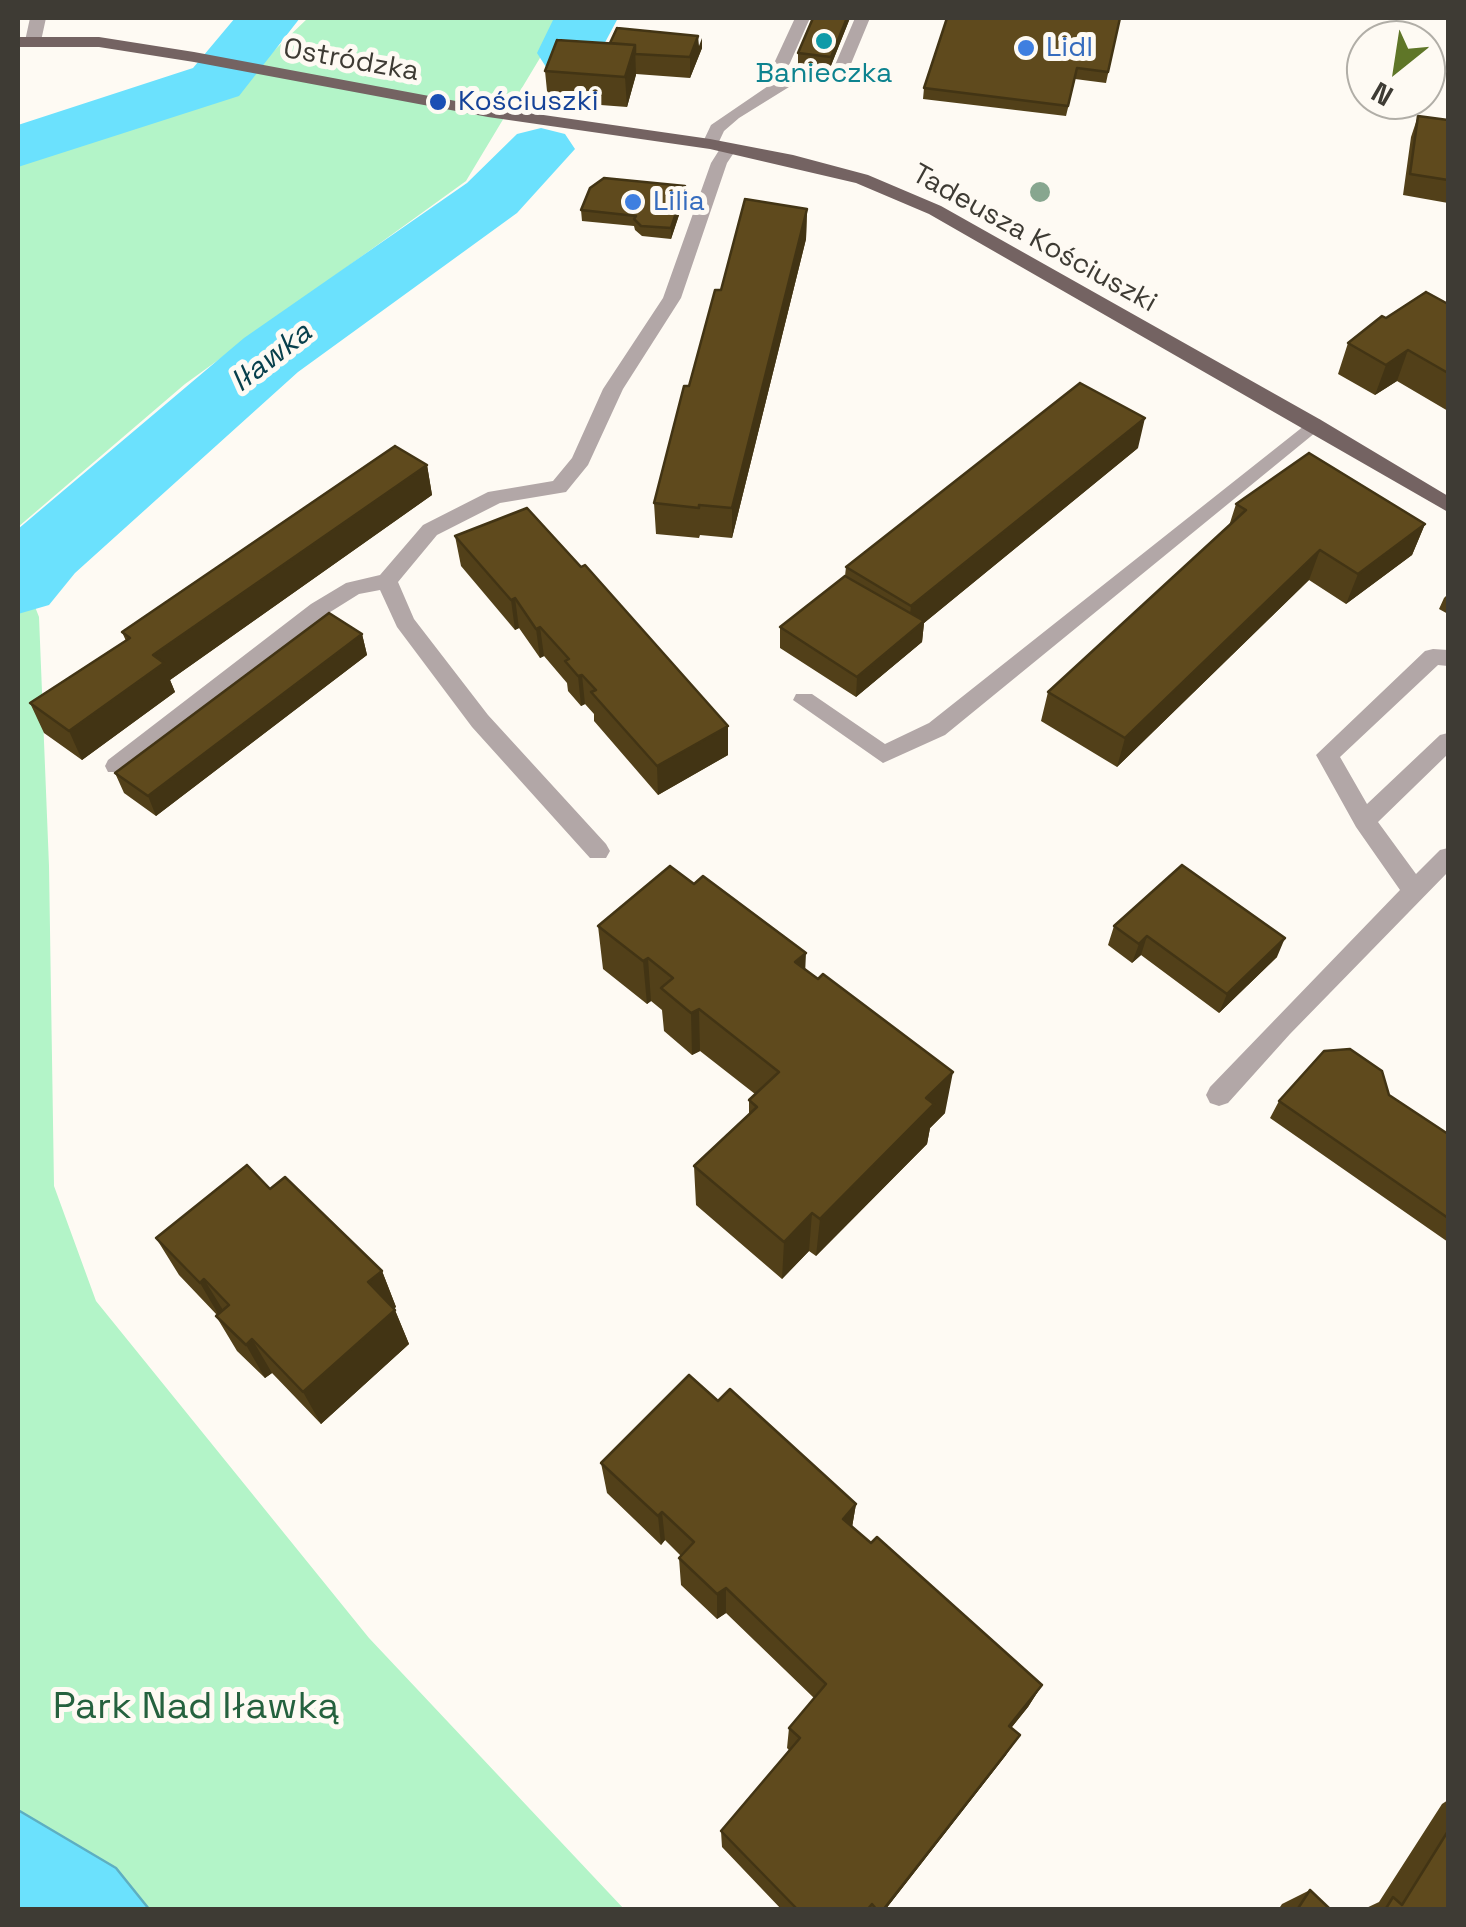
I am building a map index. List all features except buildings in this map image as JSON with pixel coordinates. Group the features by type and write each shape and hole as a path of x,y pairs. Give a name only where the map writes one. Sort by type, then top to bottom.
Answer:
{"main road":[{"name":"Ostródzka","path":"25,41 98,42 438,102"},
{"name":"Tadeusza Kościuszki","path":"438,102 719,146 862,179 935,210 1314,424 1448,505"}],"street":[{"path":"25,41 38,18"},
{"path":"783,84 778,72 802,18"},
{"path":"116,766 319,609 353,588 387,580 430,530 496,498 560,487 581,460 612,389 672,298 720,162 717,129 783,84 842,68 862,18"},
{"path":"804,700 883,754 937,728 1314,424"},
{"path":"387,580 404,622 480,720 598,851"},
{"path":"1414,891 1364,820 1327,755 1433,657 1448,658"},
{"path":"1364,820 1448,741"},
{"path":"1219,1095 1281,1026 1448,857"}],"green space":[{"path":"308,18 564,18 466,181 185,384 18,527 18,164 187,108 236,87"},
{"name":"Park Nad Iławką","path":"18,563 39,617 49,866 54,1186 96,1301 369,1638 624,1909 149,1909 116,1868 18,1810"}],"water":[{"path":"200,79 236,87 187,108 18,164 18,128"},
{"path":"18,1810 116,1868 149,1909 18,1909"}],"waterway":[{"name":"Iławka","path":"18,147 216,82 268,18"},
{"name":"Iławka","path":"569,53 586,18"},
{"name":"Iławka","path":"18,584 45,552 271,355 492,198 541,149"}],"place":[{"name":"Banieczka","path":"824,41"},
{"name":"Lidl","path":"1026,48"},
{"name":"Kościuszki","path":"438,102"},
{"name":"Lilia","path":"633,202"}]}
